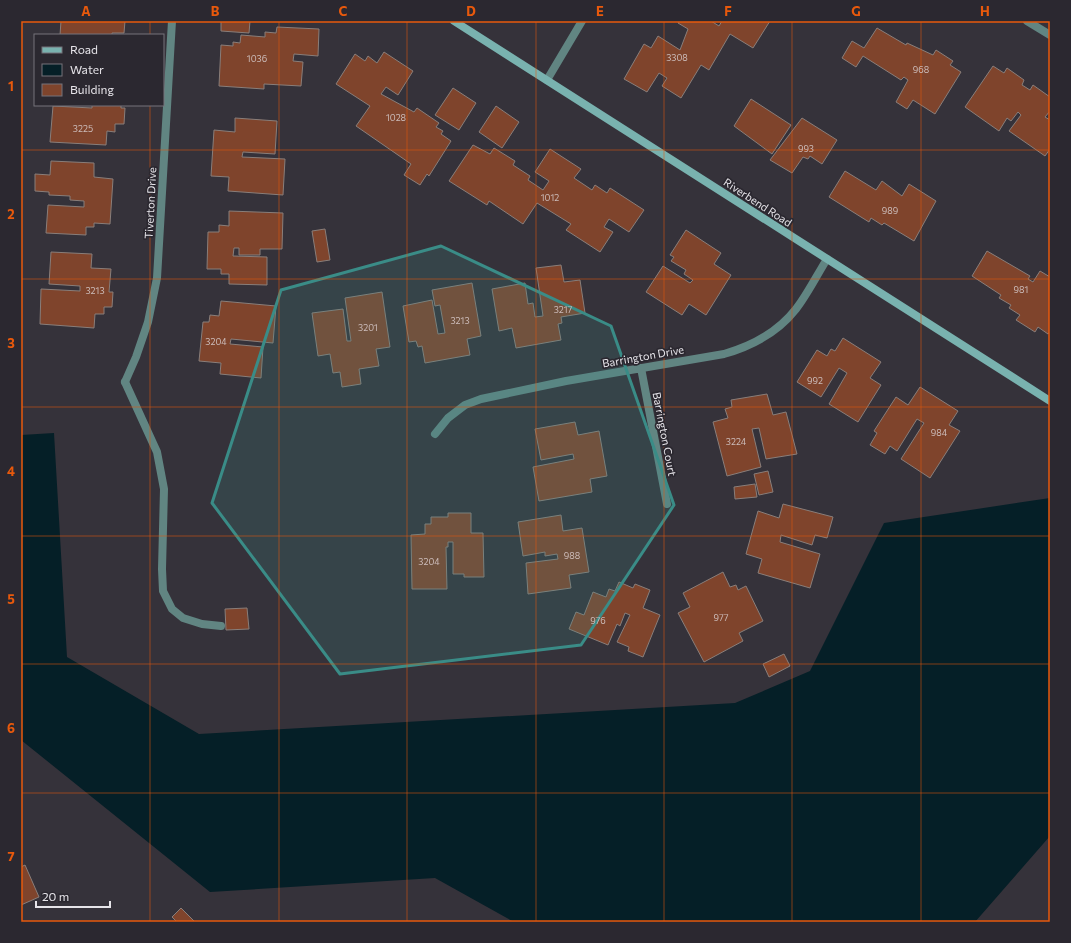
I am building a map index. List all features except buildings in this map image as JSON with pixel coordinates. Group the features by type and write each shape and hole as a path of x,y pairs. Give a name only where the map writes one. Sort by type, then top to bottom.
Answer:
{"street":[{"name":"Tiverton Drive","path":"172,21 157,278 148,322 136,357 125,382 157,452 164,489 162,569 163,591 172,609 183,618 202,624 220,626"},
{"name":"Riverbend Road","path":"454,21 1050,401"},
{"path":"547,80 582,21"},
{"path":"1027,21 1050,35"},
{"name":"Barrington Drive","path":"436,434 448,418 465,405 481,399 566,381 724,354 759,340 777,328 796,309 827,259"},
{"name":"Barrington Court","path":"641,368 668,504"}],"highlighted area":[{"path":"441,246 611,326 674,505 581,645 340,674 212,503 281,290"}],"water":[{"path":"54,433 67,657 199,734 735,703 810,671 884,523 1050,498 1050,836 975,922 514,922 435,878 210,892 21,740 21,435"}]}
